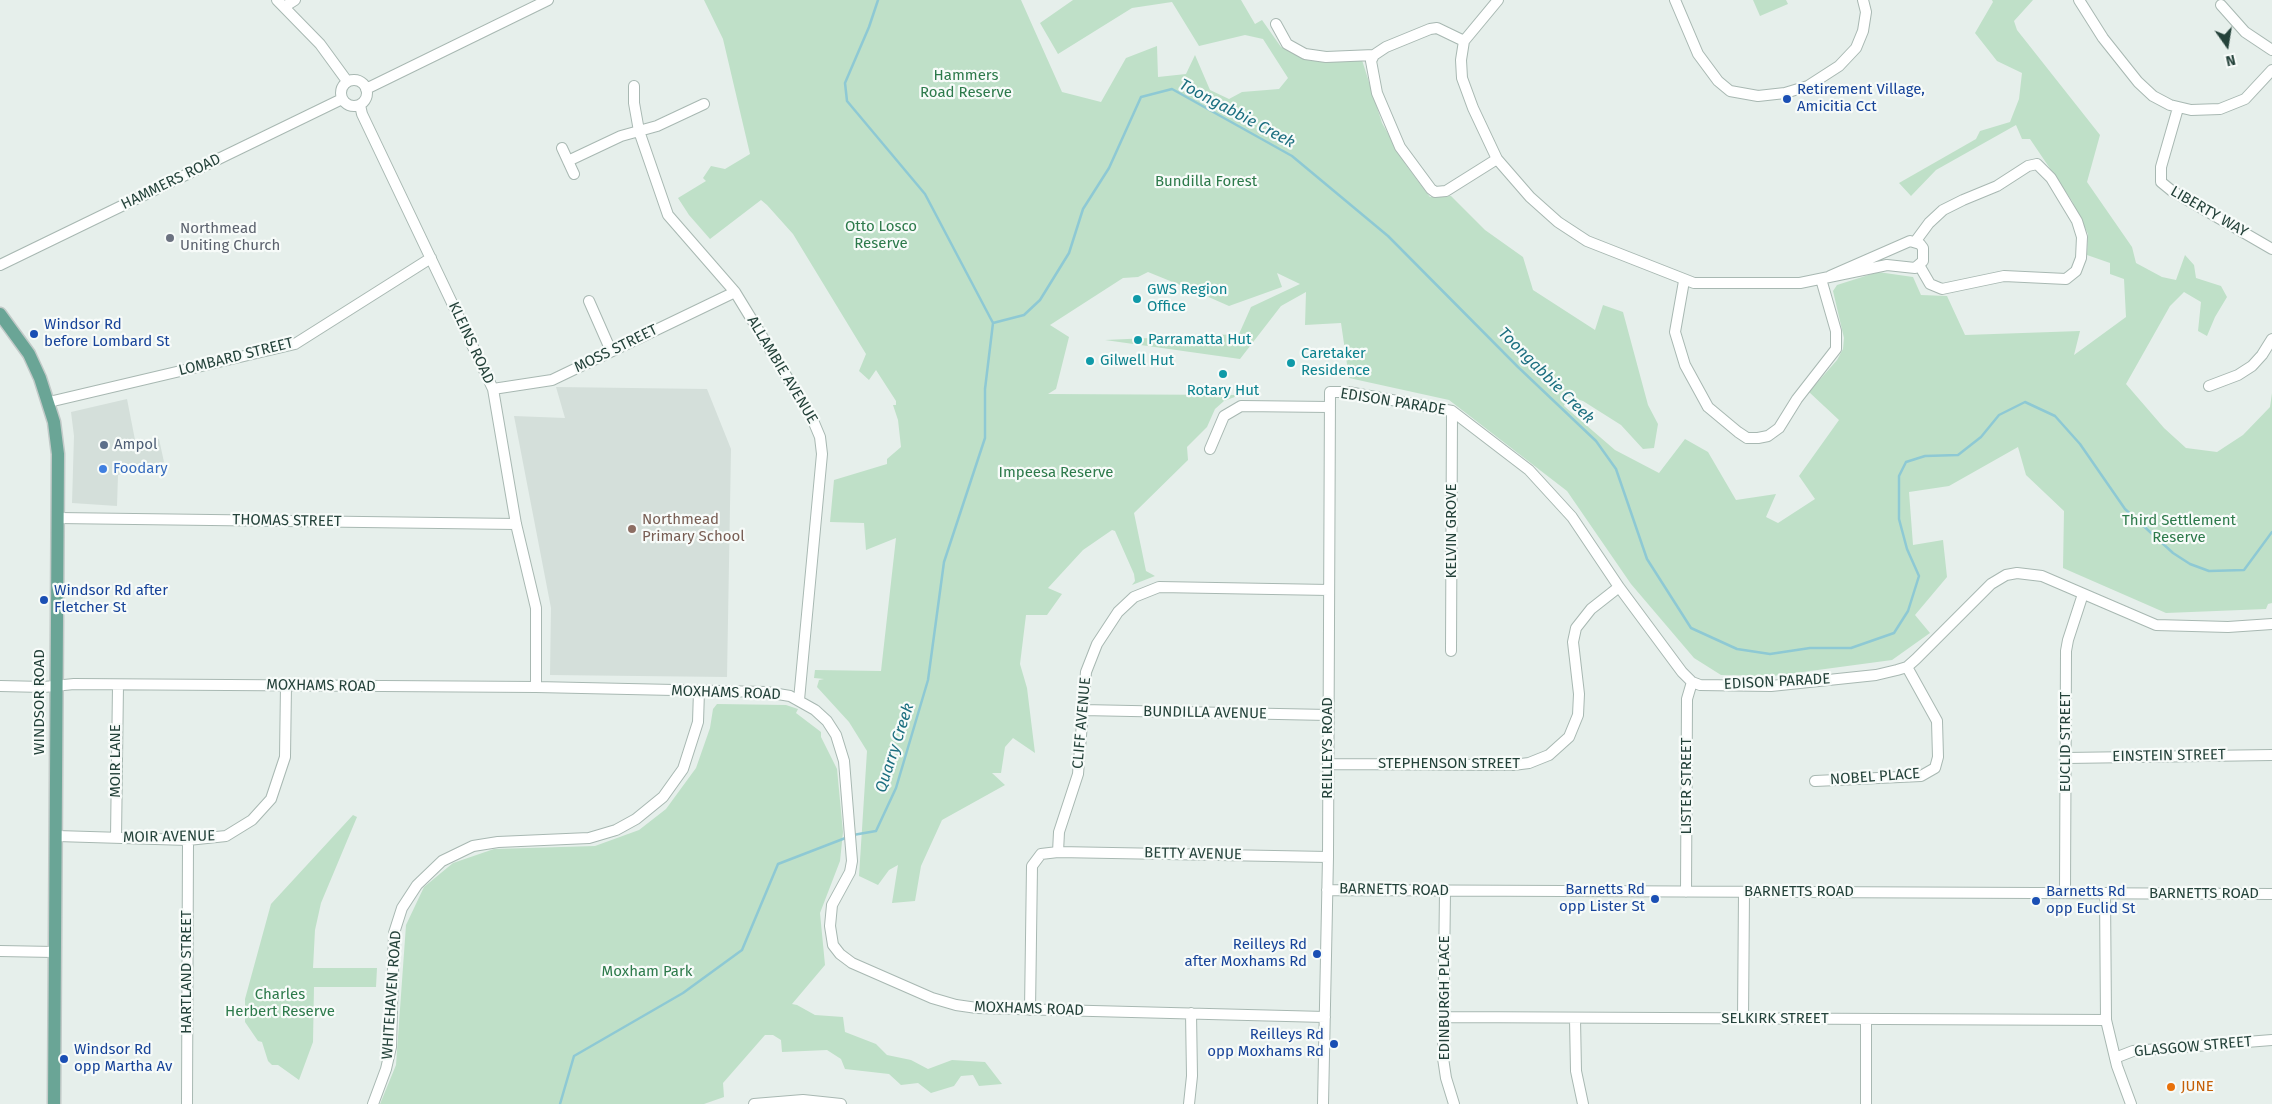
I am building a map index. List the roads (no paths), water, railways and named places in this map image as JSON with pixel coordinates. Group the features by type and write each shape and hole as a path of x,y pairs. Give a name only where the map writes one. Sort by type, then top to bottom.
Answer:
{"main road":[{"name":"WINDSOR ROAD","path":"0,314 29,354 49,402 58,454 55,686 57,836 54,952 54,1104"}],"street":[{"path":"280,4 295,0"},
{"path":"366,89 548,0"},
{"path":"1498,0 1464,41 1461,60 1462,78 1473,108 1497,159 1530,197 1574,234 1599,247 1684,281 1703,284 1800,283 1826,278 1887,265 1915,268 1923,261 1923,248 1916,242 1905,243 1826,278"},
{"path":"1675,0 1698,54 1718,81 1730,91 1758,96 1796,90 1816,82 1839,66 1856,48 1864,31 1866,12 1864,0"},
{"path":"2078,0 2103,38 2138,82 2153,96 2178,108 2211,111 2238,103 2253,92 2272,70"},
{"path":"280,4 320,44 347,81"},
{"path":"2221,5 2246,32 2272,50"},
{"path":"1276,24 1287,44 1305,54 1326,57 1374,56"},
{"path":"1464,41 1437,28 1386,46 1371,61 1373,77 1387,120 1406,158 1431,190 1441,193 1446,191 1497,159"},
{"path":"347,81 359,81 366,89 365,100 360,105 352,106 342,99 342,87 347,81"},
{"name":"ALLAMBIE AVENUE","path":"634,86 639,130 668,214 735,292 812,418 820,437 821,463 800,700"},
{"name":"HAMMERS ROAD","path":"0,265 342,99"},
{"path":"568,161 621,136 657,126 704,104"},
{"name":"KLEINS ROAD","path":"360,105 362,114 493,389 516,524 536,608 536,687"},
{"name":"LIBERTY WAY","path":"2178,108 2161,167 2162,182 2172,192 2272,248"},
{"path":"562,148 574,174"},
{"path":"1916,242 1929,223 1943,210 1997,186 2028,166 2038,164 2051,178 2077,220 2082,237 2081,258 2076,271 2066,279 2004,276 1942,289 1930,284 1920,265"},
{"name":"LOMBARD STREET","path":"49,402 295,344 431,258"},
{"path":"1684,281 1675,332 1685,365 1708,407 1738,432 1748,438 1758,438 1768,436 1779,428 1797,399 1836,350 1836,332 1826,278"},
{"name":"MOSS STREET","path":"493,389 552,380 735,292"},
{"path":"589,301 612,351"},
{"path":"2209,386 2238,375 2252,366 2272,339"},
{"name":"REILLEYS ROAD","path":"1323,1104 1328,856 1330,392"},
{"name":"EDISON PARADE","path":"1330,392 1348,392 1452,411 1528,470 1572,517 1619,587 1682,672 1692,682 1705,686 1771,686 1882,674 1907,667 1988,586 2000,578 2017,573 2035,574 2147,622 2162,626 2228,628 2272,624"},
{"path":"1210,449 1224,416 1241,406 1329,407"},
{"name":"KELVIN GROVE","path":"1451,650 1452,411"},
{"name":"THOMAS STREET","path":"58,518 516,524"},
{"name":"CLIFF AVENUE","path":"1058,852 1059,832 1077,779 1086,672 1097,644 1122,607 1142,592 1168,587 1329,590"},
{"name":"STEPHENSON STREET","path":"1328,764 1513,765 1529,763 1549,755 1569,737 1578,715 1579,694 1573,642 1576,628 1591,609 1619,587"},
{"name":"EUCLID STREET","path":"2065,893 2067,645 2083,594"},
{"name":"NOBEL PLACE","path":"1815,781 1921,776 1936,773 1938,757 1937,721 1907,667"},
{"name":"LISTER STREET","path":"1686,892 1687,699 1692,682"},
{"name":"MOIR LANE","path":"116,838 118,685"},
{"name":"MOXHAMS ROAD","path":"0,686 286,685 536,687 773,693 800,700 822,716 836,735 846,768 852,854 850,872 835,898 830,918 832,940 840,954 859,966 948,1003 986,1009 1325,1016"},
{"name":"MOIR AVENUE","path":"57,836 188,840 226,836 252,820 271,799 285,757 286,685"},
{"name":"WHITEHAVEN ROAD","path":"373,1104 386,1069 391,1046 394,934 402,908 417,885 442,861 473,846 498,842 589,838 616,830 636,819 662,797 683,769 698,722 699,691"},
{"name":"BUNDILLA AVENUE","path":"1082,710 1328,715"},
{"name":"EINSTEIN STREET","path":"2066,758 2272,755"},
{"name":"HARTLAND STREET","path":"186,1104 188,840"},
{"path":"1030,1010 1032,866 1041,854 1058,852"},
{"name":"BETTY AVENUE","path":"1058,852 1328,856"},
{"name":"BARNETTS ROAD","path":"1327,890 2272,894"},
{"name":"EDINBURGH PLACE","path":"1445,891 1443,1058 1446,1078 1454,1104"},
{"path":"1743,1019 1744,892"},
{"path":"2105,894 2106,1020 2115,1058 2132,1104"},
{"path":"0,951 54,952"},
{"path":"1188,1104 1192,1084 1190,1014"},
{"name":"SELKIRK STREET","path":"1444,1017 2106,1020"},
{"path":"1575,1019 1576,1077 1583,1104"},
{"path":"1866,1020 1866,1104"},
{"name":"GLASGOW STREET","path":"2115,1058 2133,1051 2272,1040"},
{"path":"754,1104 803,1100 841,1104"}],"waterway":[{"name":"Toongabbie Creek","path":"878,0 869,27 845,83 847,101 925,194 993,323"},
{"name":"Toongabbie Creek","path":"993,323 1024,315 1040,300 1069,253 1083,209 1109,168 1141,97 1172,89 1292,156 1388,236 1518,367 1596,441 1616,469 1647,559 1691,628 1737,649 1770,654 1810,648 1851,648 1894,633 1908,611 1919,576 1907,549 1899,519 1899,476 1906,462 1925,456 1958,455 1981,437 1999,415 2025,402 2055,416 2080,444 2125,509 2173,553 2190,564 2209,571 2244,570 2272,532"},
{"name":"Quarry Creek","path":"853,835 876,831 896,788 928,680 944,562 985,438 985,389 993,323"},
{"name":"Quarry Creek","path":"560,1104 574,1056 683,993 742,950 778,864 848,837"}],"place":[{"name":"Retirement Village, Amicitia Cct","path":"1787,99"},
{"name":"Northmead Uniting Church","path":"170,238"},
{"name":"GWS Region Office","path":"1137,299"},
{"name":"Windsor Rd before Lombard St","path":"34,334"},
{"name":"Parramatta Hut","path":"1138,340"},
{"name":"Gilwell Hut","path":"1090,361"},
{"name":"Caretaker Residence","path":"1291,363"},
{"name":"Rotary Hut","path":"1223,374"},
{"name":"Ampol","path":"104,445"},
{"name":"Foodary","path":"103,469"},
{"name":"Northmead Primary School","path":"632,529"},
{"name":"Windsor Rd after Fletcher St","path":"44,600"},
{"name":"Barnetts Rd opp Lister St","path":"1655,899"},
{"name":"Barnetts Rd opp Euclid St","path":"2036,901"},
{"name":"Reilleys Rd after Moxhams Rd","path":"1317,954"},
{"name":"Reilleys Rd opp Moxhams Rd","path":"1334,1044"},
{"name":"Windsor Rd opp Martha Av","path":"64,1059"},
{"name":"JUNE","path":"2171,1087"}],"park label":[{"name":"Hammers Road Reserve","path":"966,84"},
{"name":"Bundilla Forest","path":"1206,182"},
{"name":"Otto Losco Reserve","path":"881,236"},
{"name":"Impeesa Reserve","path":"1056,473"},
{"name":"Third Settlement Reserve","path":"2179,530"},
{"name":"Moxham Park","path":"647,972"},
{"name":"Charles Herbert Reserve","path":"280,1004"}]}
